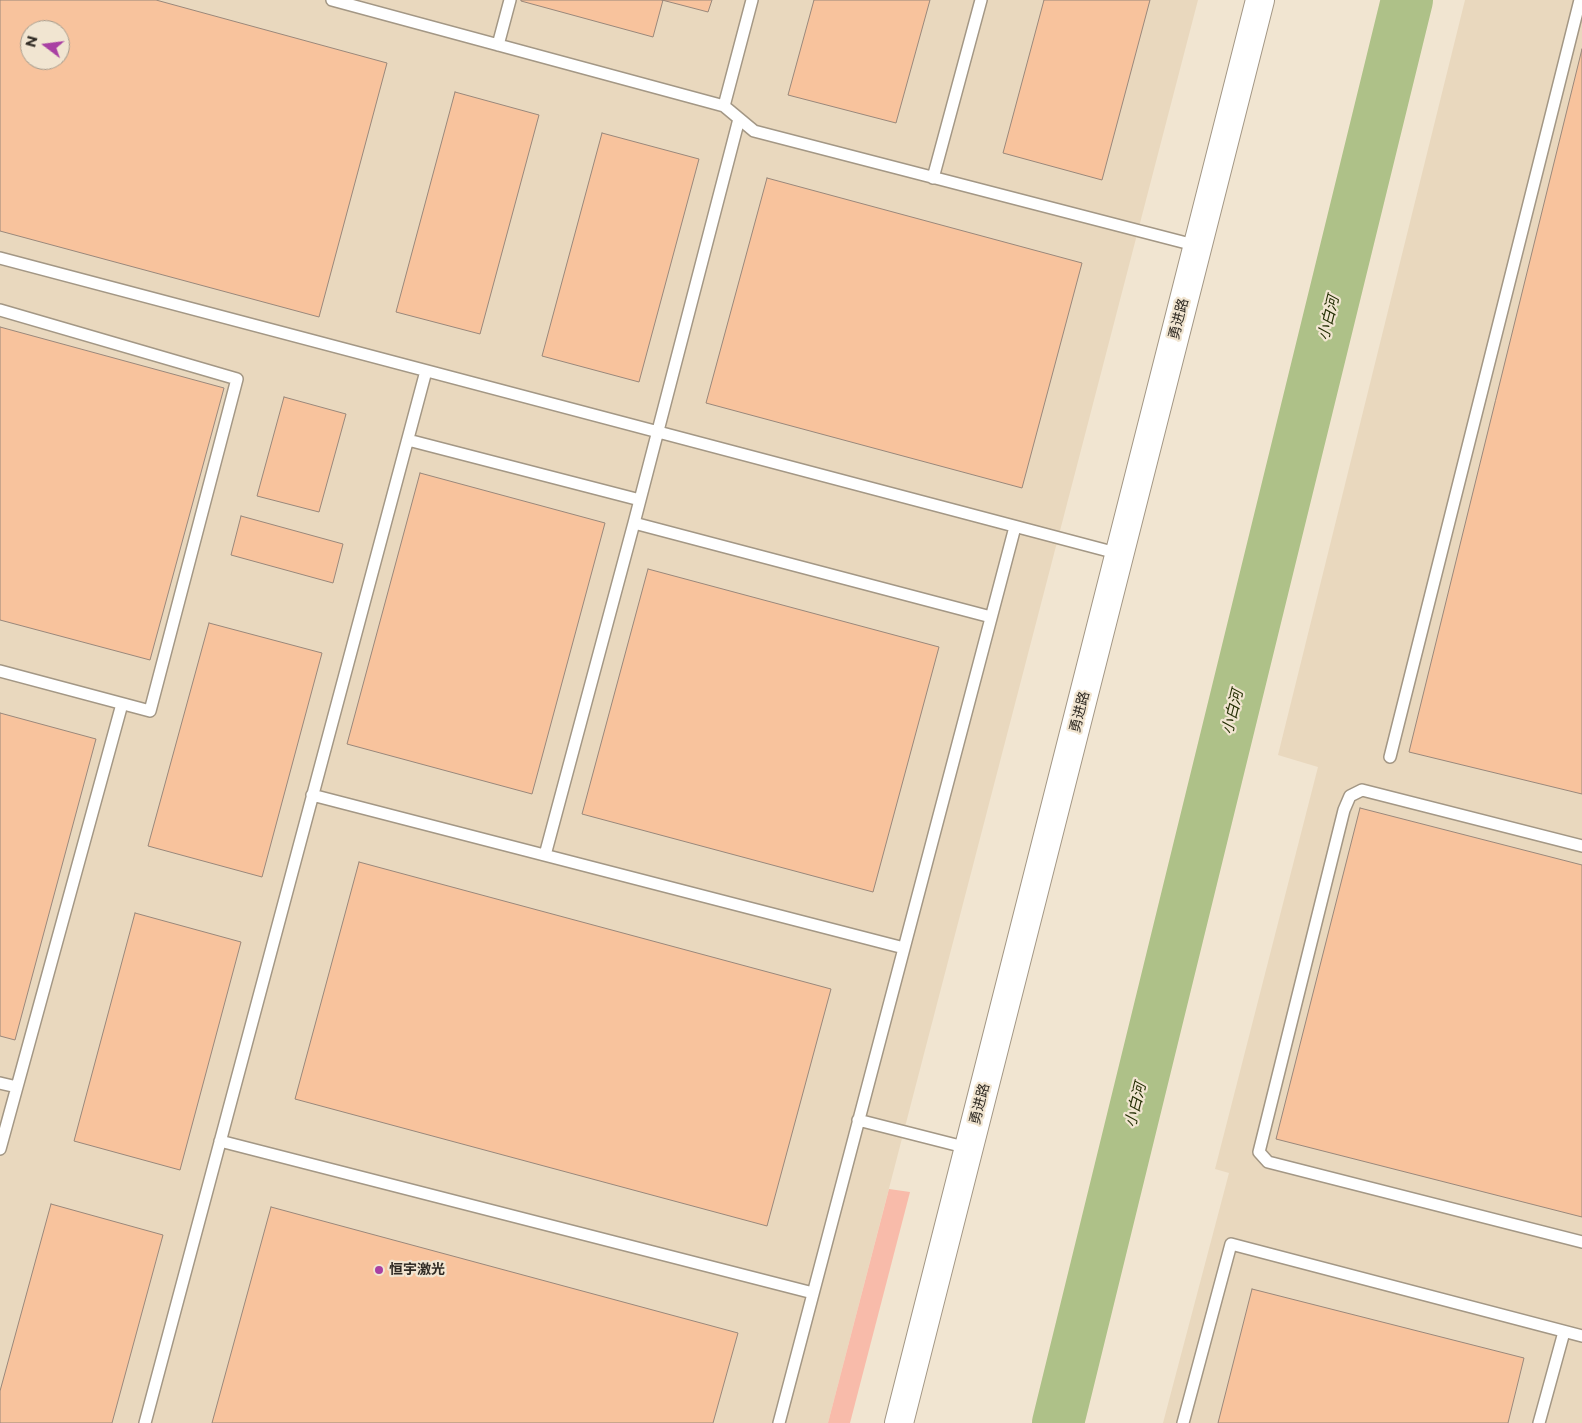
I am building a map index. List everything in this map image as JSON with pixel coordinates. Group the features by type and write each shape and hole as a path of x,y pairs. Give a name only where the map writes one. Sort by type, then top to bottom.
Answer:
{"street":[{"name":"勇进路","path":"899,1423 1260,0"}],"lane":[{"path":"332,0 724,106 754,131 1198,246"},
{"path":"498,45 510,0"},
{"path":"724,106 752,0"},
{"path":"933,178 981,0"},
{"path":"1390,757 1580,0"},
{"path":"545,855 739,119"},
{"path":"0,258 1120,554"},
{"path":"0,310 237,379 150,711 0,671"},
{"path":"145,1423 426,371"},
{"path":"408,440 640,500"},
{"path":"634,523 991,617"},
{"path":"778,1423 1014,527"},
{"path":"0,1149 122,704"},
{"path":"1582,846 1362,790 1350,796 1344,810 1259,1152 1268,1162 1582,1242"},
{"path":"312,795 904,948"},
{"path":"0,1083 17,1088"},
{"path":"858,1120 969,1148"},
{"path":"220,1141 813,1293"},
{"path":"1183,1423 1231,1244 1582,1336"},
{"path":"1539,1423 1564,1332"}],"shaded area":[{"path":"0,0 1198,0 828,1423 0,1423"},
{"path":"1465,0 1582,0 1582,1423 1163,1423 1229,1173 1215,1169 1318,767 1278,755"},
{"path":"889,1189 910,1192 850,1423 828,1423"}],"building":[{"path":"0,0 156,0 387,63 319,317 0,231"},
{"path":"521,0 663,0 653,37"},
{"path":"662,0 712,0 708,12"},
{"path":"814,0 930,0 896,123 788,95"},
{"path":"1044,0 1150,0 1102,180 1003,153"},
{"path":"1582,49 1582,794 1409,752"},
{"path":"455,92 539,115 480,334 396,312"},
{"path":"602,133 699,159 639,382 542,356"},
{"path":"767,178 1082,263 1022,488 706,403"},
{"path":"0,327 224,388 150,660 0,620"},
{"path":"284,397 346,414 319,512 257,496"},
{"path":"420,473 605,523 532,794 347,744"},
{"path":"241,516 343,544 333,583 231,555"},
{"path":"648,569 939,647 873,892 582,814"},
{"path":"209,623 322,653 262,877 148,846"},
{"path":"0,713 96,739 15,1040 0,1036"},
{"path":"1360,808 1582,865 1582,1217 1276,1139"},
{"path":"359,862 831,989 767,1226 295,1099"},
{"path":"135,913 241,942 180,1170 74,1141"},
{"path":"51,1204 163,1235 112,1423 0,1423 0,1391"},
{"name":"恒宇激光","path":"271,1207 738,1333 713,1423 212,1423"},
{"path":"1252,1289 1524,1358 1508,1423 1218,1423"}],"waterway":[{"name":"小白河","path":"1058,1423 1407,0"}],"place":[{"name":"恒宇激光","path":"379,1270"}]}
